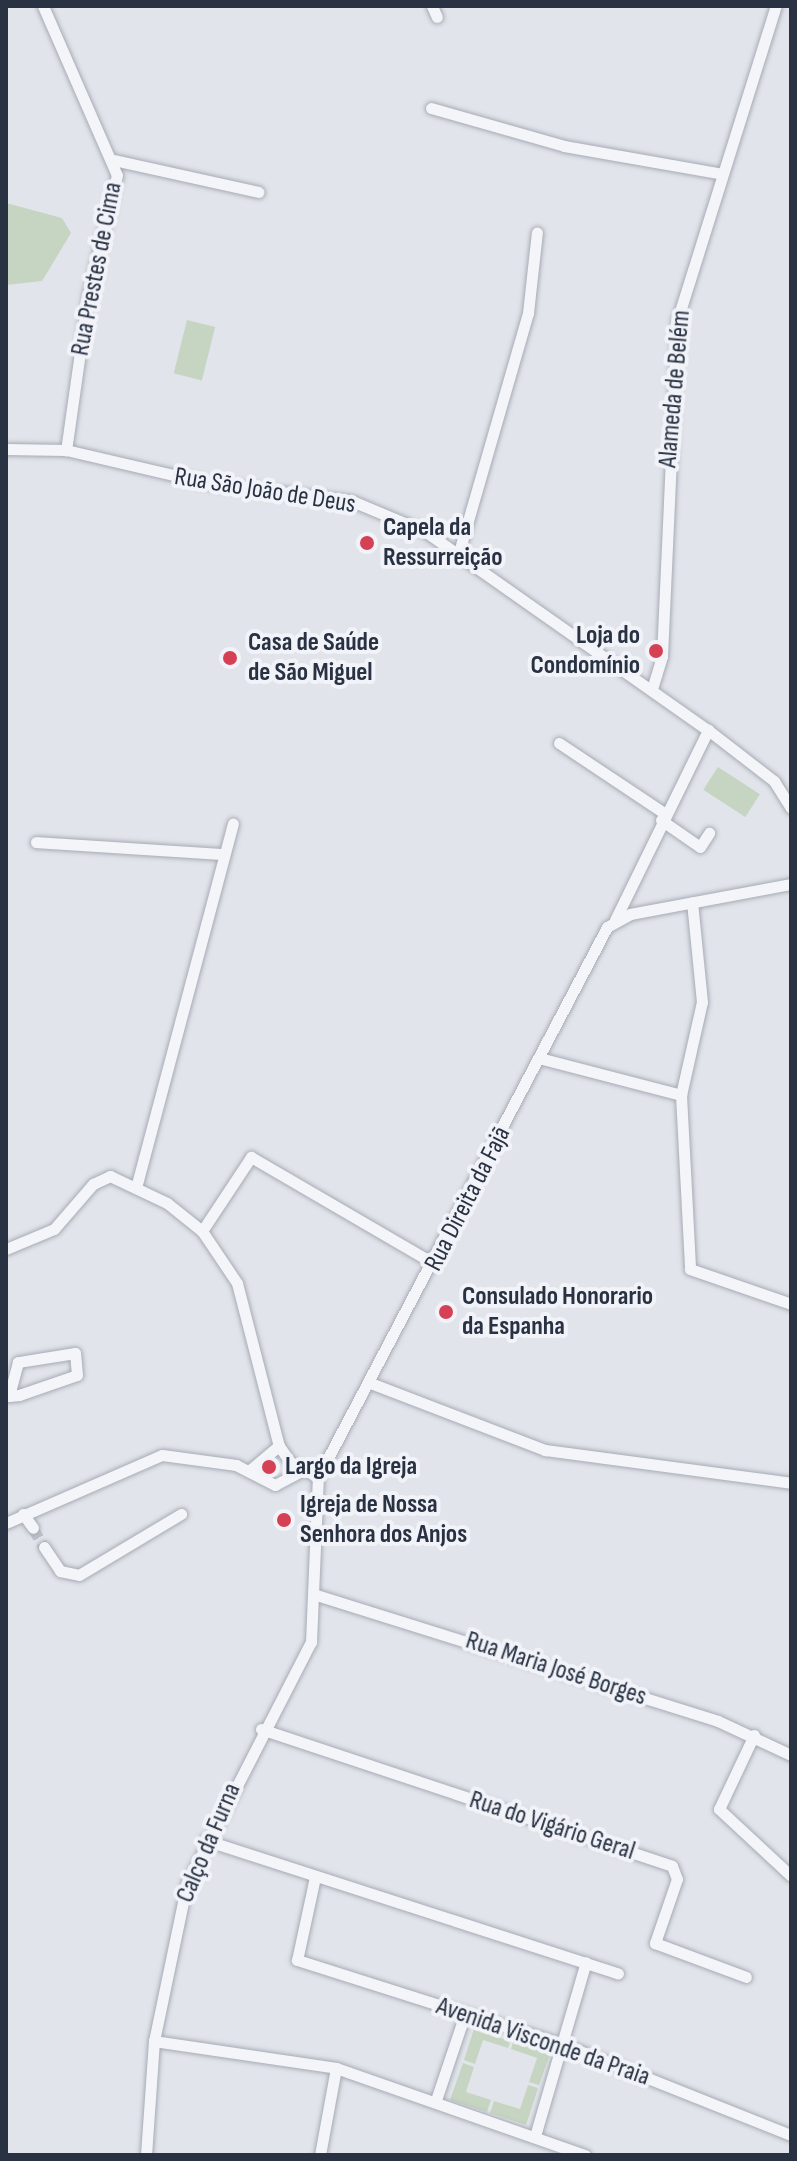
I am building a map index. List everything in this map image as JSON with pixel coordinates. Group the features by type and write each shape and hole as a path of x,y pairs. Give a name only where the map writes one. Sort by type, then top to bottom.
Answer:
{"street":[{"name":"Rua Prestes de Cima","path":"43,6 114,160 118,186 88,296 66,450"},
{"name":"Alameda de Belém","path":"652,689 662,656 675,335 776,6"},
{"path":"431,108 564,146 723,174"},
{"path":"114,160 258,192"},
{"path":"459,552 528,313 537,232"},
{"name":"Rua São João de Deus","path":"8,451 66,450 195,481 352,501 459,552 652,689 788,792"},
{"name":"Rua Direita da Fajã","path":"318,1477 435,1264 539,1058 615,920 663,816 708,730"},
{"path":"559,743 663,816 700,847 709,833"},
{"path":"788,792 791,808"},
{"path":"137,1184 233,824"},
{"path":"36,842 224,854"},
{"path":"615,920 791,884"},
{"path":"692,902 702,1002 681,1095 690,1269 791,1304"},
{"path":"539,1058 681,1095"},
{"path":"202,1231 251,1157 435,1264"},
{"path":"6,1249 48,1233 101,1178 137,1184 202,1231 237,1283 279,1446 301,1471 318,1477"},
{"path":"75,1353 77,1375 8,1396 18,1362 75,1353"},
{"path":"368,1382 545,1450 791,1483"},
{"path":"250,1470 279,1446"},
{"path":"6,1523 162,1455 250,1470 275,1485 301,1471"},
{"name":"Calço da Furna","path":"146,2155 154,2041 187,1883 261,1729 309,1649 316,1595 318,1477"},
{"path":"23,1514 33,1528"},
{"path":"44,1547 60,1571 79,1575 181,1514"},
{"name":"Rua Maria José Borges","path":"316,1595 754,1735 791,1755"},
{"name":"Rua do Vigário Geral","path":"261,1729 672,1866 677,1879 655,1943 746,1977"},
{"path":"754,1735 720,1797 721,1814 791,1876"},
{"path":"205,1840 618,1973"},
{"name":"Avenida Visconde da Praia","path":"315,1877 294,1956 562,2044 791,2135"},
{"path":"535,2136 586,1962"},
{"path":"436,2100 465,2014"},
{"path":"154,2041 336,2068 436,2100 585,2155"},
{"path":"320,2155 336,2068"}],"green space":[{"path":"6,203 62,218 71,233 42,281 6,285"},
{"path":"187,320 215,327 202,380 174,373"},
{"path":"718,767 760,794 745,817 703,790"},
{"path":"475,2026 510,2042 508,2048 483,2040 475,2064 464,2060"},
{"path":"514,2039 551,2051 539,2085 529,2082 537,2058 511,2049"},
{"path":"463,2063 474,2067 466,2092 491,2100 487,2112 450,2100"},
{"path":"528,2085 538,2088 526,2125 490,2113 494,2101 520,2109"}],"tunnel":[{"path":"33,1528 44,1547"}],"place":[{"name":"Capela da Ressurreição","path":"367,543"},
{"name":"Loja do Condomínio","path":"656,651"},
{"name":"Casa de Saúde de São Miguel","path":"230,658"},
{"name":"Consulado Honorario da Espanha","path":"446,1312"},
{"name":"Largo da Igreja","path":"269,1467"},
{"name":"Igreja de Nossa Senhora dos Anjos","path":"284,1520"}]}
